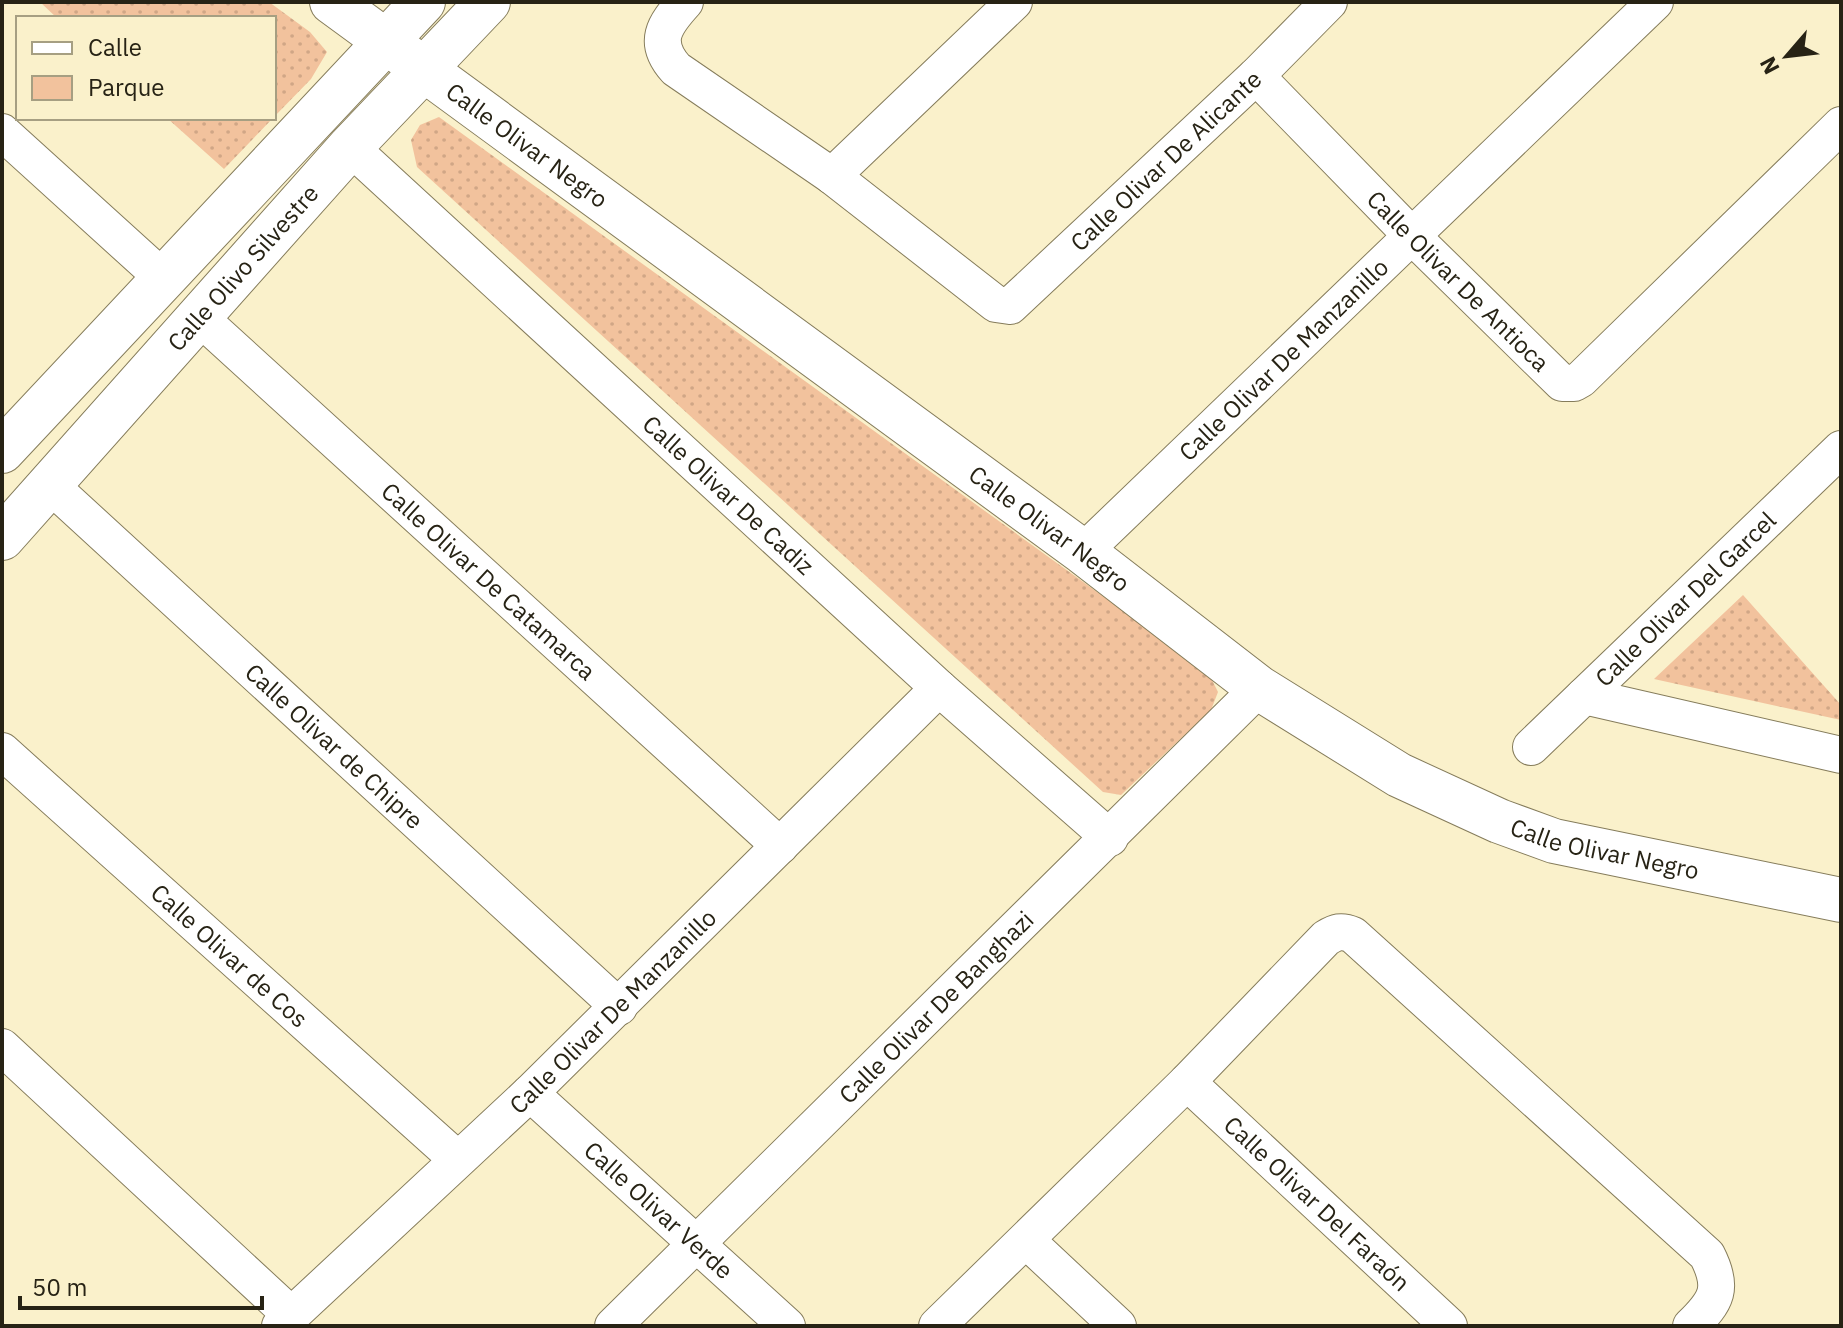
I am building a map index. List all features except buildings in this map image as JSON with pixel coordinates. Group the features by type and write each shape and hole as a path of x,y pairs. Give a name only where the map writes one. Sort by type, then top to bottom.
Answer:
{"street":[{"name":"Calle Olivar Negro","path":"332,2 1083,552 1259,688 1399,775 1499,821 1554,841 1841,900"},
{"name":"Calle Olivo Silvestre","path":"4,446 423,2"},
{"name":"Calle Olivo Silvestre","path":"2,538 350,147 488,2"},
{"path":"685,2 666,23 662,37 666,58 676,69 832,176 1014,2"},
{"name":"Calle Olivar De Alicante","path":"832,176 996,304 1010,306 1256,76 1329,2"},
{"name":"Calle Olivar De Manzanillo","path":"1083,552 1655,2"},
{"name":"Calle Olivar De Antioca","path":"1256,76 1413,237 1562,383 1574,383 1841,125"},
{"path":"2,132 164,279"},
{"name":"Calle Olivar De Cadiz","path":"350,147 939,688 1110,838"},
{"name":"Calle Olivar De Catamarca","path":"199,317 780,846"},
{"name":"Calle Olivar Del Garcel","path":"1531,747 1841,449"},
{"name":"Calle Olivar de Chipre","path":"50,485 619,1007"},
{"name":"Calle Olivar De Manzanillo","path":"286,1321 619,1007 939,688"},
{"name":"Calle Olivar De Banghazi","path":"613,1326 1259,688"},
{"path":"1584,696 1841,755"},
{"name":"Calle Olivar de Cos","path":"2,751 457,1159"},
{"path":"937,1326 1187,1082 1326,938 1336,932 1353,935 1707,1255 1716,1273 1717,1291 1711,1308 1691,1326"},
{"path":"2,1047 286,1321"},
{"name":"Calle Olivar Del Faraón","path":"1187,1082 1449,1326"},
{"name":"Calle Olivar Verde","path":"530,1093 787,1326"},
{"path":"1027,1241 1118,1326"}],"green space":[{"path":"40,2 269,2 310,32 327,52 311,79 276,115 276,16 55,16"},
{"path":"439,117 1208,672 1218,692 1211,710 1121,795 1103,792 417,167 411,140 420,125"},
{"path":"169,120 271,120 224,169"},
{"path":"1743,595 1841,705 1841,720 1654,679"}]}
